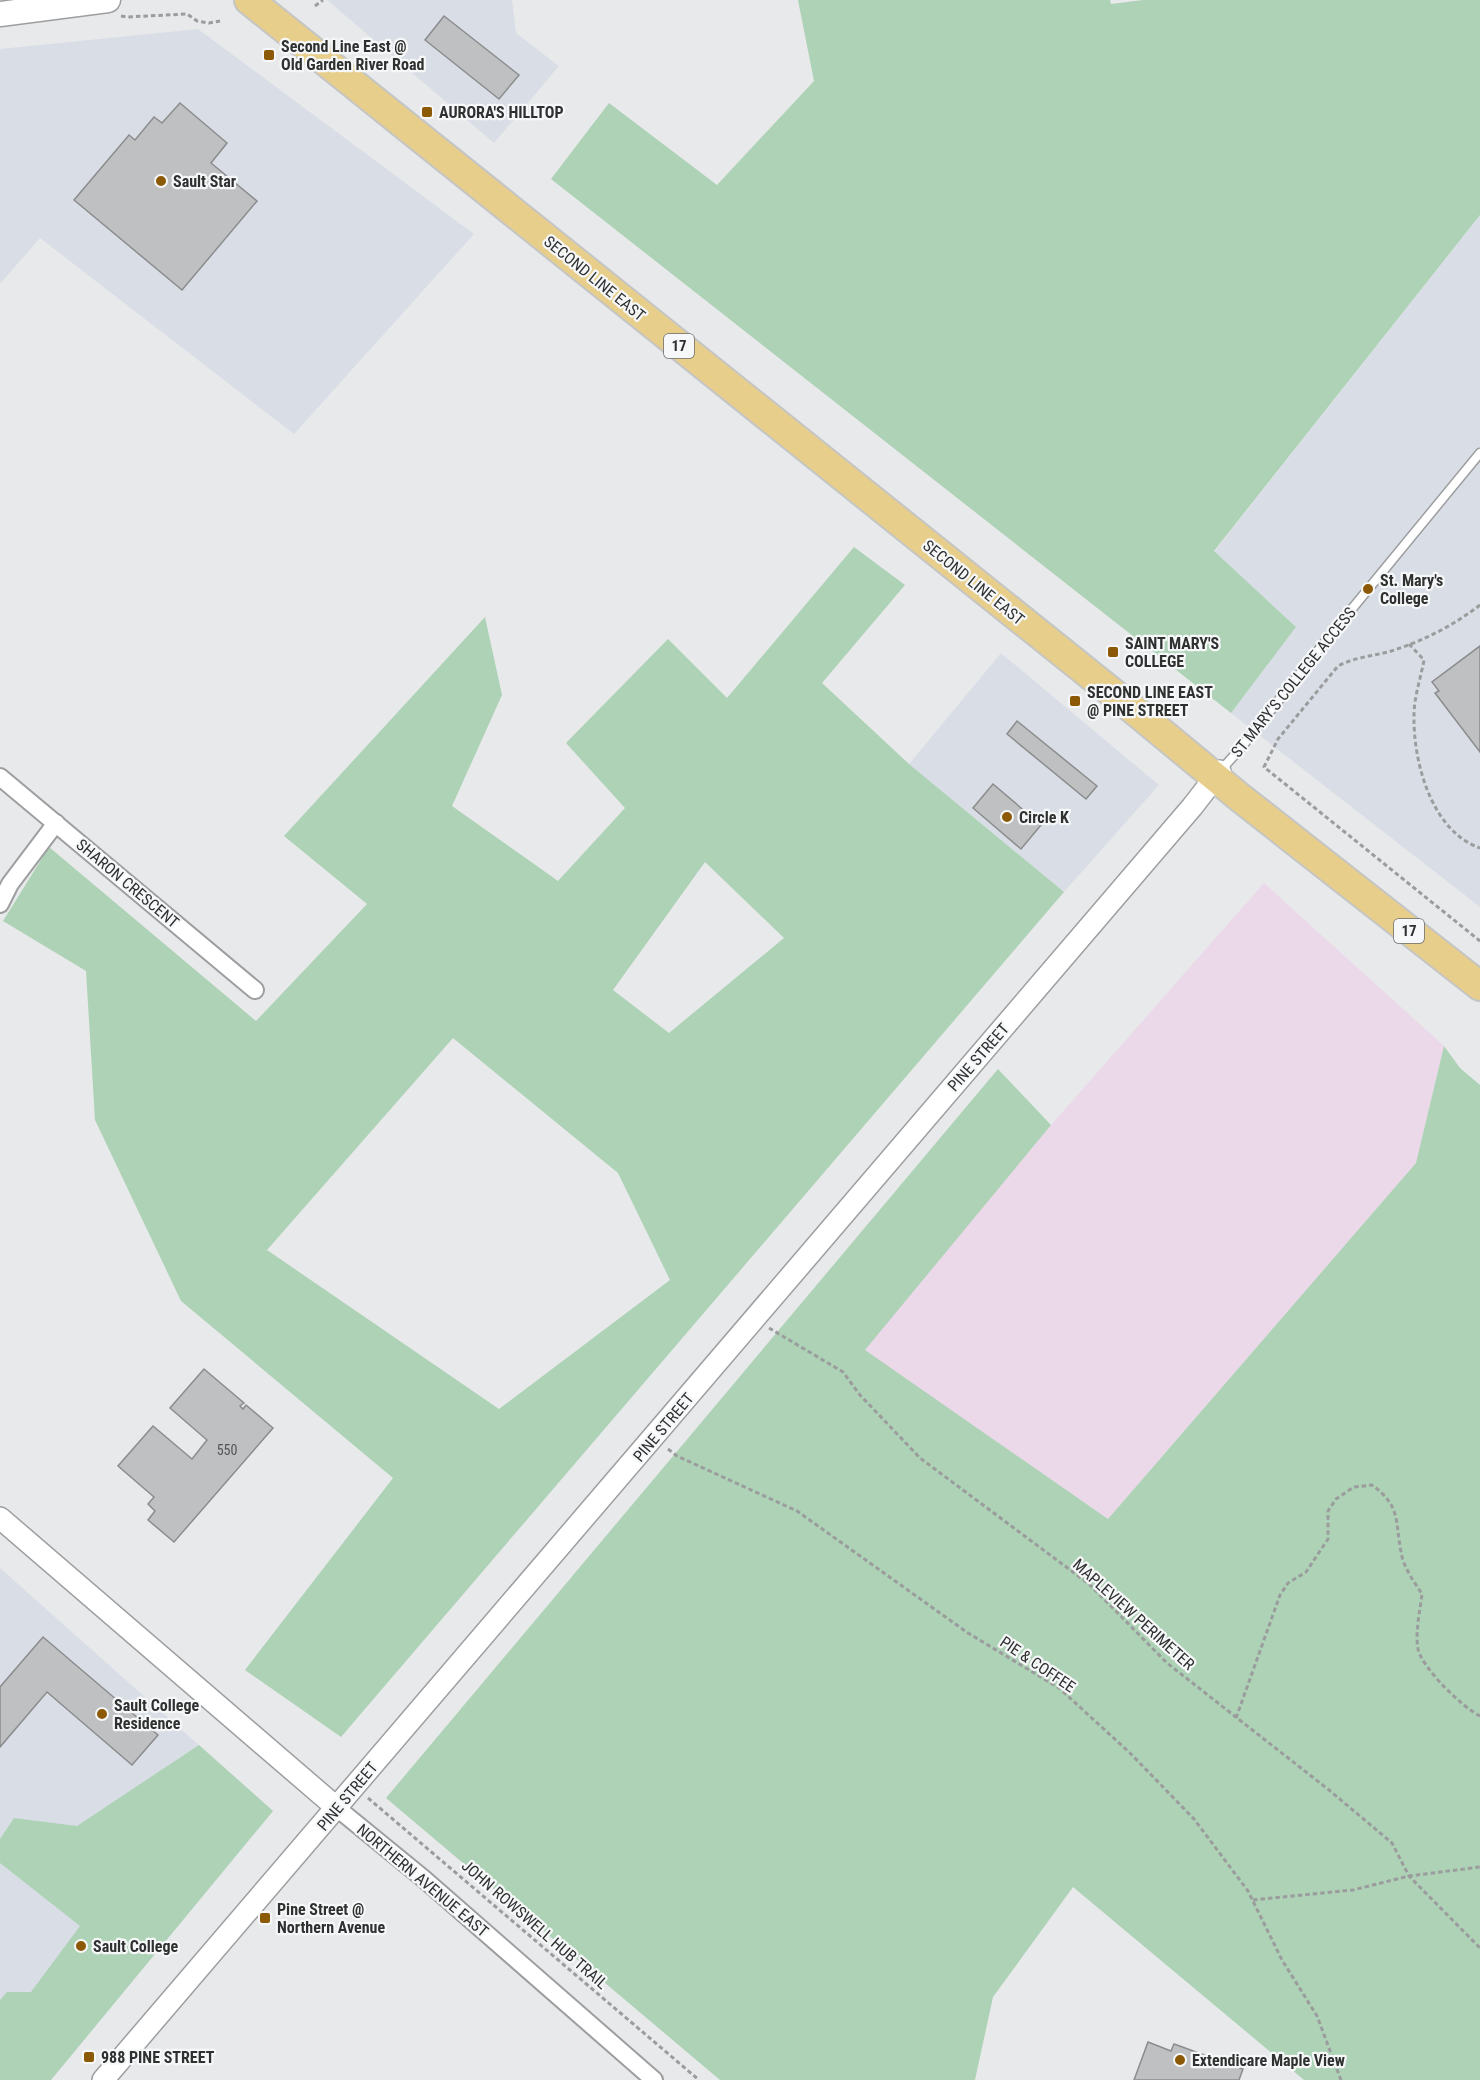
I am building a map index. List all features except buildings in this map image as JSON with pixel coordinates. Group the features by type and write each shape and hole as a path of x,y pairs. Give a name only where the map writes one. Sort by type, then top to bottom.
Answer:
{"highway":[{"name":"SECOND LINE EAST","path":"249,0 1480,987"}],"main road":[{"path":"0,14 112,7"}],"street":[{"name":"PINE STREET","path":"103,2080 1218,775"},
{"name":"SHARON CRESCENT","path":"0,777 255,990"},
{"path":"0,904 10,884 56,823"},
{"name":"NORTHERN AVENUE EAST","path":"0,1518 337,1808 424,1879 654,2080"}],"lane":[{"name":"ST MARY'S COLLEGE ACCESS","path":"1218,775 1480,453"}],"path":[{"path":"315,6 323,0"},
{"path":"112,7 127,17 187,14 197,21 209,23 220,21"},
{"path":"1480,605 1434,633 1409,644 1338,666 1278,739 1264,767 1480,941"},
{"path":"1409,644 1424,660 1413,712 1415,742 1423,782 1435,807 1447,822 1461,838 1480,848"},
{"name":"MAPLEVIEW PERIMETER","path":"755,1319 843,1372 860,1395 920,1458 1089,1584 1167,1663 1329,1790 1392,1843 1409,1876 1480,1948"},
{"name":"PIE & COFFEE","path":"654,1437 677,1456 797,1511 968,1633 1059,1688 1130,1753 1194,1819 1248,1891 1282,1960 1317,2016 1341,2080"},
{"path":"1236,1718 1280,1595 1288,1583 1306,1572 1328,1539 1328,1511 1336,1499 1354,1487 1372,1485 1386,1495 1398,1521 1401,1554 1413,1581 1422,1594 1418,1651 1439,1683 1480,1716"},
{"name":"JOHN ROWSWELL HUB TRAIL","path":"355,1787 699,2080"},
{"path":"1253,1900 1353,1890 1409,1876 1480,1867"}],"shaded area":[{"path":"327,0 512,0 516,33 559,66 494,143"},
{"path":"198,29 474,234 294,434 40,238 0,284 0,49"},
{"name":"St. Mary's College","path":"1480,215 1480,907 1231,713 1296,627 1214,552"},
{"path":"1001,653 1159,785 1064,892 909,764"},
{"path":"1264,883 1444,1046 1416,1163 1108,1519 864,1350 1051,1125"},
{"name":"Sault College","path":"0,1568 273,1811 51,2080 0,2080"}],"green space":[{"path":"798,0 1110,0 1111,4 1143,0 1480,0 1480,215 1214,551 1296,627 1231,713 551,179 609,103 717,185 814,81"},
{"path":"854,547 905,585 822,683 909,764 1064,892 341,1737 245,1670 393,1478 181,1301 95,1120 86,971 3,921 49,847 256,1021 367,904 284,836 485,617 502,695 452,806 558,881 625,808 566,743 668,639 727,698","holes":["705,862 784,938 669,1033 613,990","453,1038 618,1173 670,1280 499,1409 267,1250"]},
{"path":"1444,1046 1460,1068 1480,1085 1480,2080 1304,2080 1073,1887 993,1997 975,2080 720,2080 386,1798 998,1069 1051,1125 865,1350 1108,1519 1416,1163"},
{"path":"199,1745 273,1811 51,2080 0,2080 0,2000 7,1992 31,1992 80,1926 0,1863 0,1839 14,1818 77,1826"}],"place":[{"name":"Second Line East @ Old Garden River Road","path":"269,55"},
{"name":"AURORA'S HILLTOP","path":"427,112"},
{"name":"Sault Star","path":"161,181"},
{"name":"St. Mary's College","path":"1368,589"},
{"name":"SAINT MARY'S COLLEGE","path":"1113,652"},
{"name":"SECOND LINE EAST @ PINE STREET","path":"1075,701"},
{"name":"Circle K","path":"1007,817"},
{"name":"Sault College Residence","path":"102,1714"},
{"name":"Pine Street @ Northern Avenue","path":"265,1918"},
{"name":"Sault College","path":"81,1946"},
{"name":"988 PINE STREET","path":"89,2057"},
{"name":"Extendicare Maple View","path":"1180,2060"}]}
